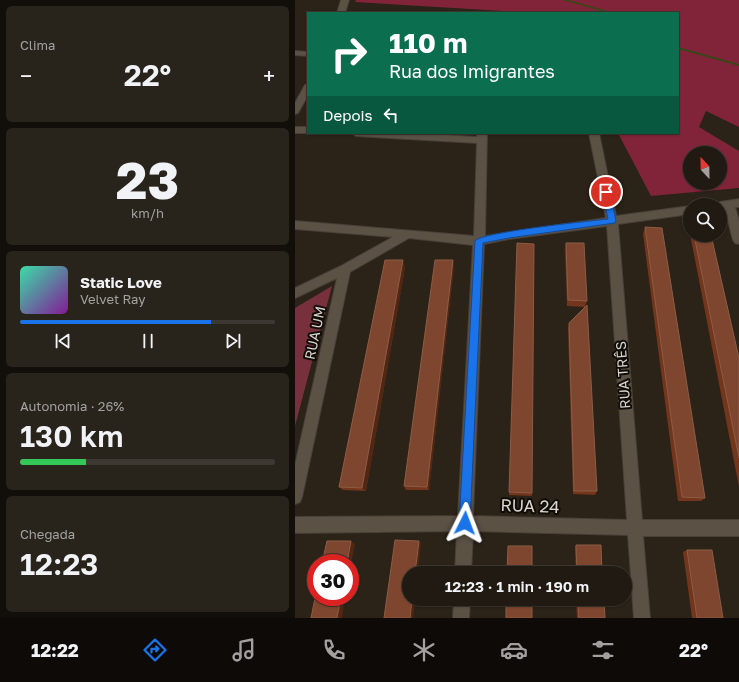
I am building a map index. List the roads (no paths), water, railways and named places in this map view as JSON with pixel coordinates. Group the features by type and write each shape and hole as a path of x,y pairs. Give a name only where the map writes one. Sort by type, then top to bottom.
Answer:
{"street":[{"path":"341,12 345,0"},
{"path":"295,53 307,54"},
{"path":"295,111 307,89"},
{"path":"295,130 307,130"},
{"path":"398,134 482,136 479,241 463,566"},
{"name":"RUA TRÊS","path":"594,134 612,221 642,618"},
{"path":"729,204 739,240"},
{"path":"295,225 479,241 509,235 683,211"},
{"path":"295,293 345,269 408,234"},
{"name":"RUA UM","path":"295,497 345,269"},
{"name":"RUA 24","path":"295,525 465,523 634,528 739,528"},
{"path":"461,618 462,606"}],"waterway":[{"path":"565,0 608,12"},
{"path":"679,48 739,65"}]}
